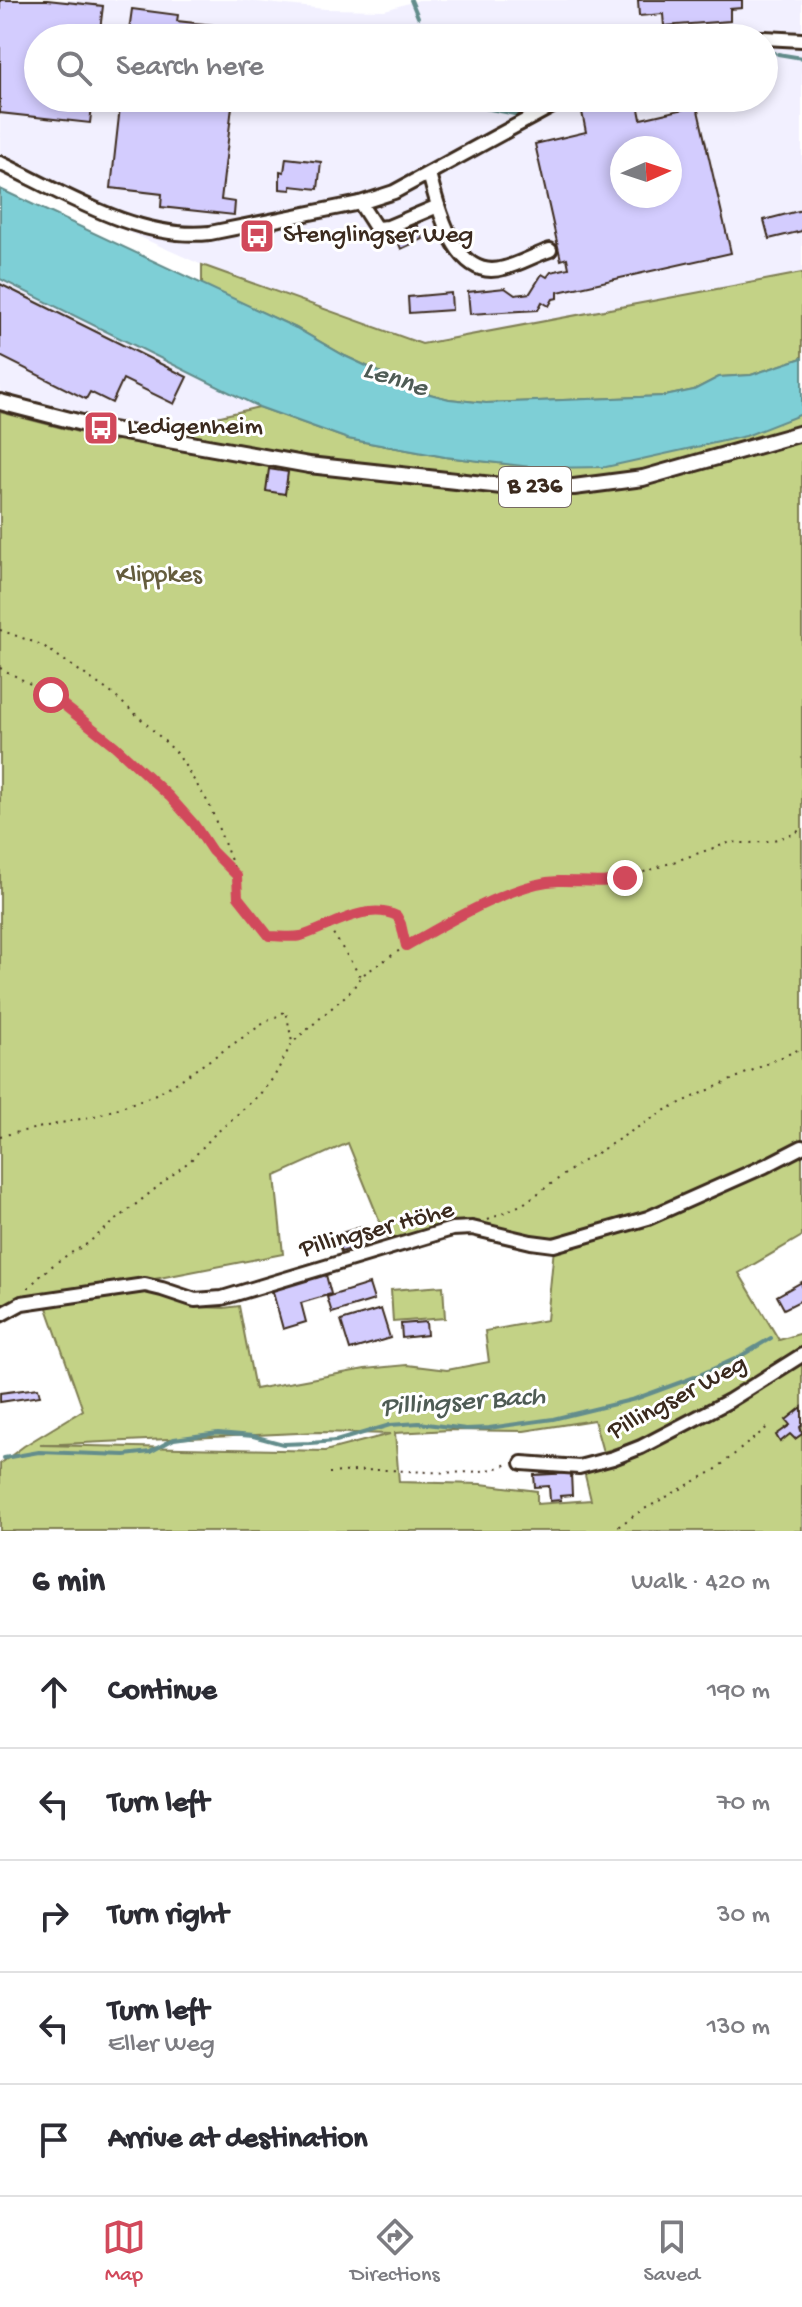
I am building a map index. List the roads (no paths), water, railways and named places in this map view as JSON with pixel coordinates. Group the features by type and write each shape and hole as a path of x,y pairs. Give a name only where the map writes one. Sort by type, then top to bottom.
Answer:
{"main road":[{"name":"B 236","path":"0,402 101,428 263,457 380,474 498,486 574,487 643,478 802,433"}],"street":[{"path":"778,39 802,40"},
{"path":"0,163 116,218 166,233 190,235 360,203 394,192 542,112"},
{"path":"429,174 438,206 458,252 472,267 487,271 504,269 550,250"},
{"path":"360,203 376,228 388,227 438,206"},
{"name":"Pillingser Höhe","path":"0,1315 22,1303 145,1285 195,1300 222,1298 452,1229 472,1228 554,1245 648,1218 802,1147"},
{"name":"Pillingser Weg","path":"522,1463 579,1467 613,1458 641,1447 729,1401 802,1355"}],"water":[{"name":"Lenne","path":"0,189 296,328 345,356 422,392 486,403 665,396 694,390 719,377 751,375 802,358 802,414 746,436 606,467 540,468 445,457 348,439 259,407 0,279"}],"waterway":[{"path":"411,0 418,17"},
{"path":"778,54 802,58"},
{"path":"505,112 520,115"},
{"name":"Pillingser Bach","path":"4,1458 39,1452 125,1455 150,1452 174,1439 218,1433 253,1436 283,1444 310,1443 336,1441 390,1425 419,1423 466,1429 553,1419 635,1399 695,1377 771,1338"}],"place":[{"name":"Stenglingser Weg","path":"257,236"},
{"name":"Ledigenheim","path":"101,428"}],"park label":[{"name":"Klippkes","path":"159,576"}]}
